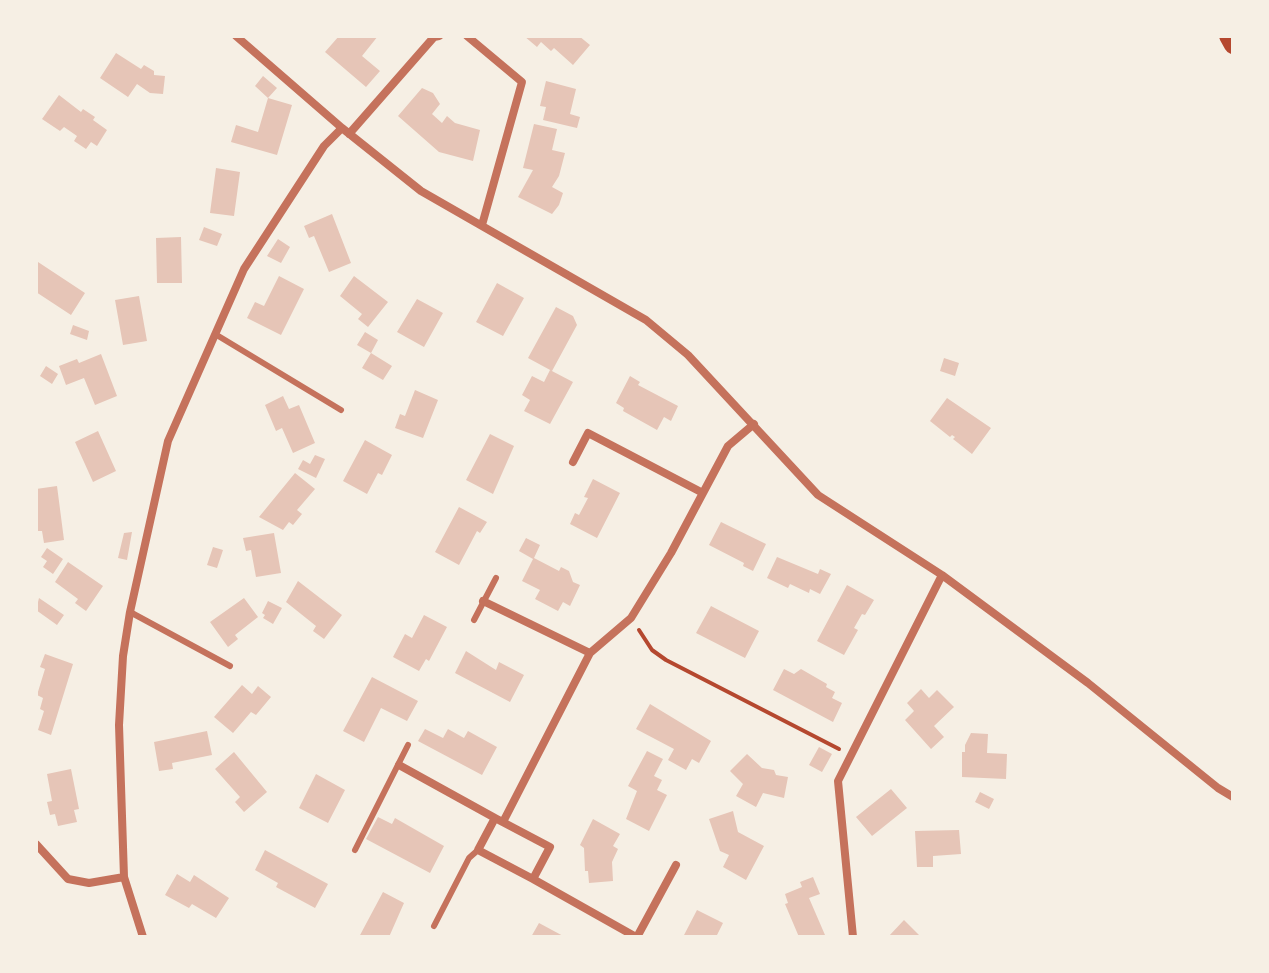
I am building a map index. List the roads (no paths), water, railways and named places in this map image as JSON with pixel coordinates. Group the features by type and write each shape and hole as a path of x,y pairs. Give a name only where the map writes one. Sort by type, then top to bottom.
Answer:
{"main road":[{"path":"1228,36 1233,45"}],"street":[{"path":"236,36 421,191 646,320 688,355 818,495 942,575 1088,683 1233,797"},
{"path":"143,937 124,877 119,725 123,656 130,612 168,441 244,269 324,146 346,131 434,37 439,36"},
{"path":"467,36 522,82 482,225"},
{"path":"676,865 637,937 478,850 499,820 590,653 631,618 671,553 728,446 754,424"},
{"path":"573,462 588,433 701,492"},
{"path":"853,937 838,781 942,575"},
{"path":"483,601 590,653"},
{"path":"399,765 550,847 533,879"},
{"path":"36,844 68,879 89,883 124,877"}],"lane":[{"path":"215,334 341,410"},
{"path":"474,620 496,578"},
{"path":"130,612 230,666"},
{"path":"355,850 408,745"},
{"path":"434,926 469,858 478,850"}]}
